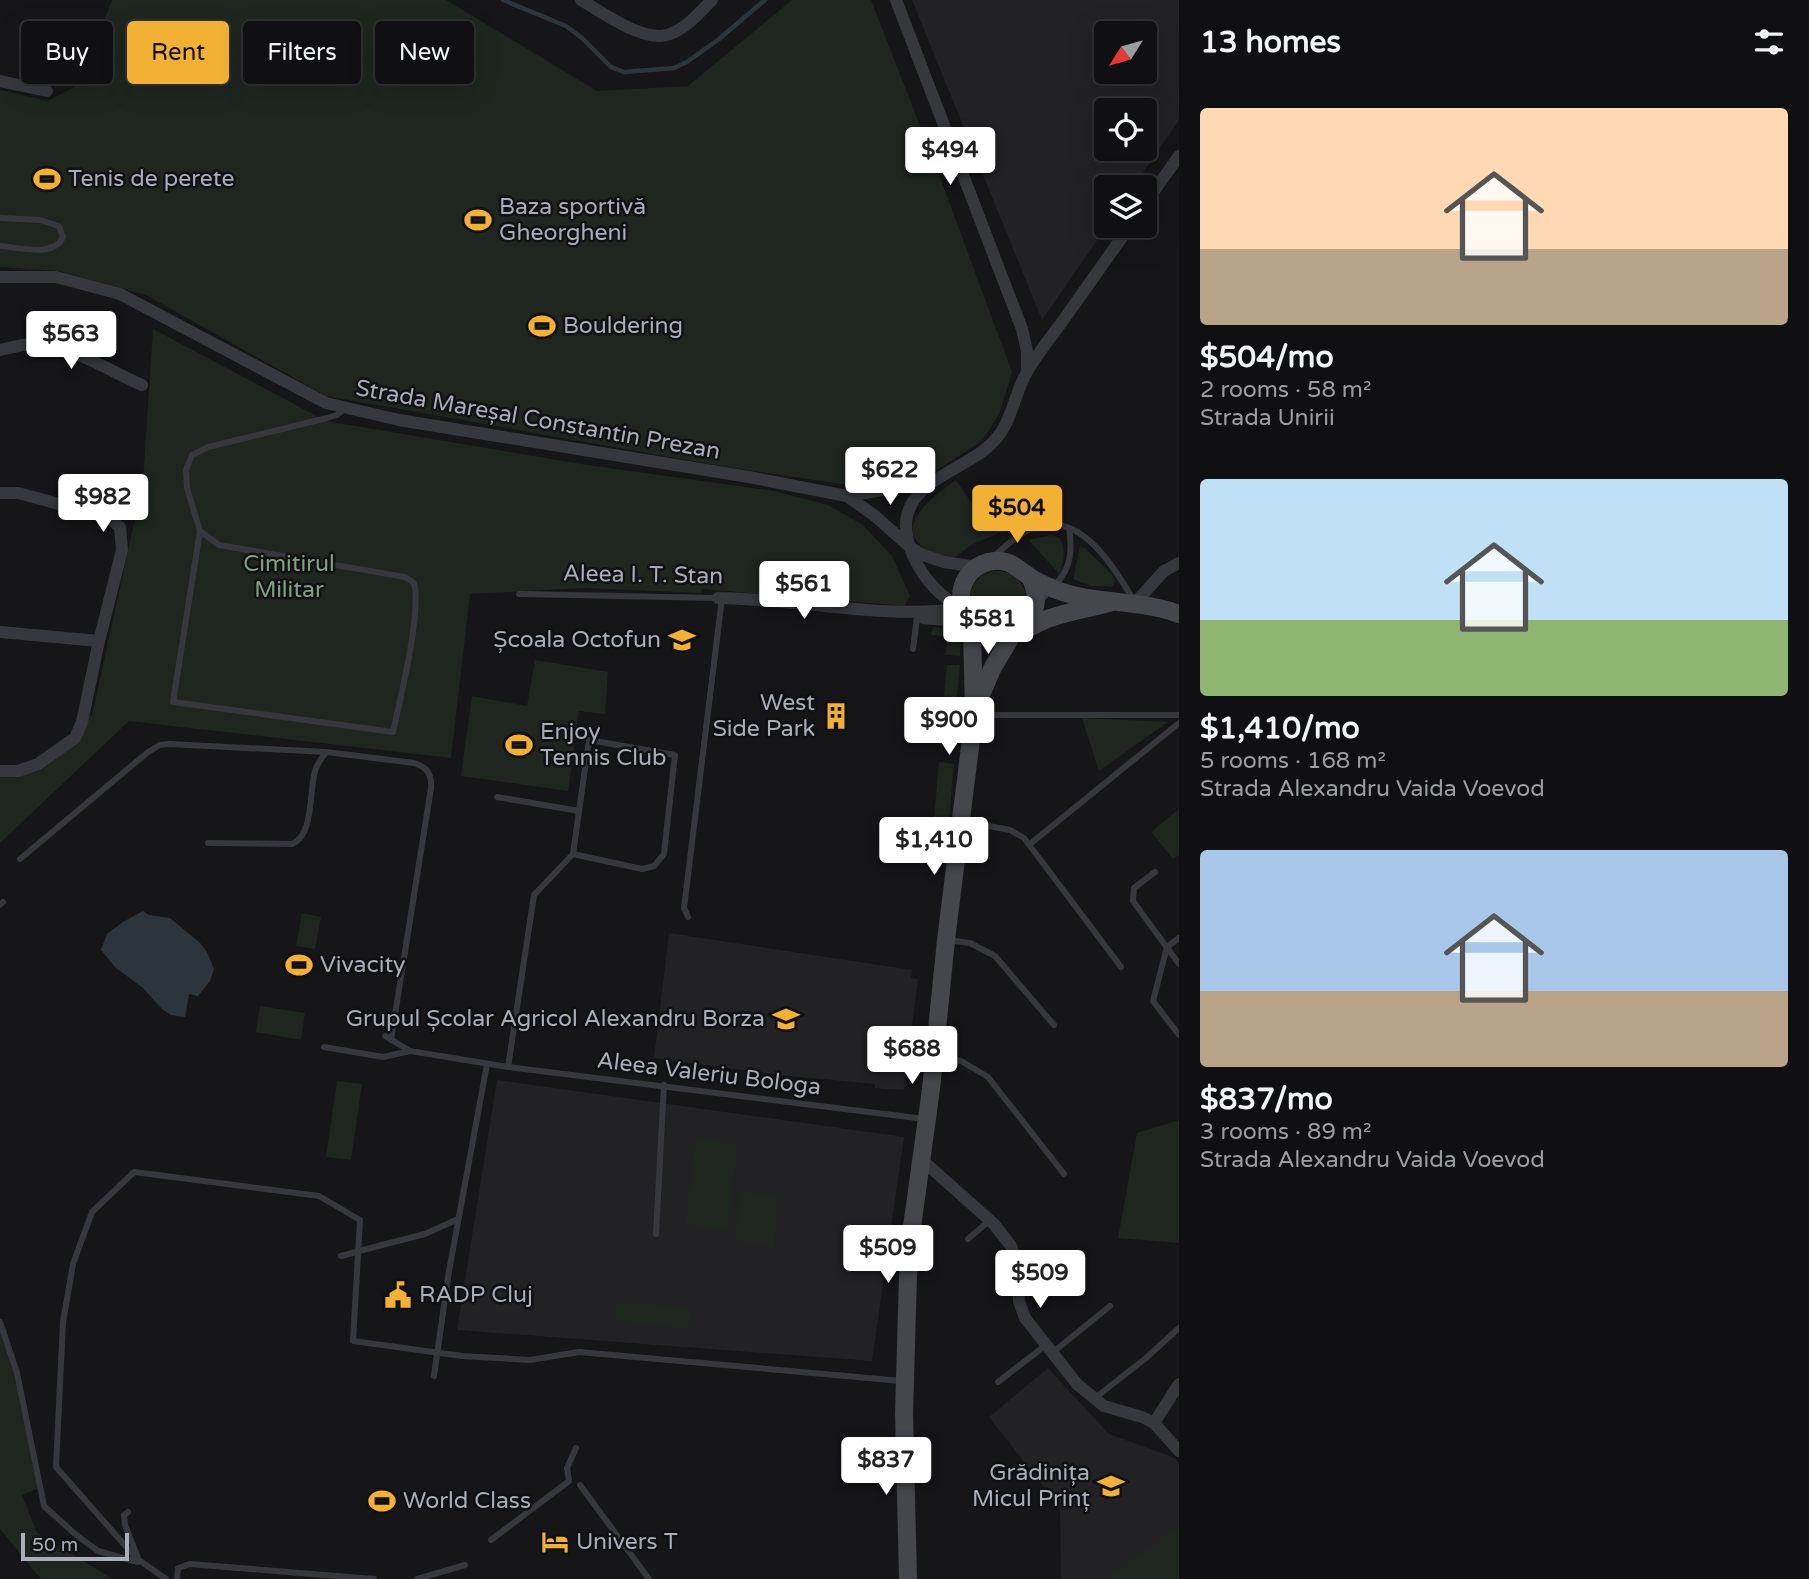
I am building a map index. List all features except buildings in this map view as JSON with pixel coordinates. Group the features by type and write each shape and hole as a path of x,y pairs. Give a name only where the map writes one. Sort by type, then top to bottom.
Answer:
{"main road":[{"path":"908,1579 904,1381 910,1245 974,713 965,616 960,595 964,582 982,564 1007,562 1053,588 1179,614"},
{"path":"974,713 993,667 1017,632 1030,619 1036,605 1035,590 1030,577"},
{"path":"965,616 982,634 994,637 1017,632 1049,618 1112,602"}],"street":[{"path":"581,0 638,31 657,36 670,34 681,28 712,0"},
{"path":"896,0 1022,329 1027,351 1027,371"},
{"path":"0,81 47,91"},
{"path":"1157,187 1179,156"},
{"path":"911,548 906,527 907,514 916,497 926,486 963,465 997,438 1012,413 1027,371 1121,238"},
{"name":"Strada Mareșal Constantin Prezan","path":"0,277 57,277 120,294 326,403 344,409 847,496 876,516 911,548 944,562 982,564"},
{"path":"0,350 28,344 45,344 142,384"},
{"path":"847,496 926,486"},
{"path":"0,493 18,493 108,517 120,527 122,550 82,722 75,738 38,764 18,771 0,771"},
{"name":"Strada Mareșal Constantin Prezan","path":"911,548 920,568 935,590 965,616"},
{"path":"1135,603 1164,571 1179,563"},
{"name":"Aleea I. T. Stan","path":"720,598 965,616"},
{"name":"Aleea I. T. Stan","path":"892,612 916,618 965,616"},
{"path":"0,632 99,640"},
{"path":"922,1160 990,1220 1012,1246 1017,1263 1019,1301 1025,1318 1077,1384 1104,1406 1154,1423 1179,1451"},
{"path":"1154,1423 1179,1384"}],"lane":[{"path":"0,218 40,220 59,226 64,237 57,246 48,249 0,246"},
{"path":"200,531 219,545 405,577 414,583 416,591 413,620 393,732 173,702 200,531 187,488 186,470 192,455 208,447 337,415 344,409"},
{"path":"982,564 1037,526 1050,524 1069,528 1095,545 1121,578 1135,603"},
{"path":"1036,605 1068,569 1072,547 1069,528"},
{"name":"Aleea I. T. Stan","path":"519,594 720,598"},
{"path":"688,917 684,908 720,598"},
{"path":"913,649 916,618"},
{"path":"974,713 1179,715"},
{"path":"1030,844 1179,723"},
{"path":"508,1067 534,894 573,854 589,740 675,755 664,854 654,866 642,869 573,854"},
{"path":"20,859 148,752 160,745 326,752 423,765 432,779 388,1038 410,1051"},
{"path":"208,843 292,844 301,839 306,828 315,772 326,752"},
{"path":"497,797 579,811"},
{"path":"960,820 1010,830 1024,838 1121,967"},
{"path":"926,855 956,858"},
{"path":"1155,872 1134,888 1133,901 1179,964"},
{"path":"1179,938 1167,947 1153,1001 1179,1035"},
{"path":"946,940 970,943 995,956 1054,1025"},
{"path":"324,1047 383,1057 410,1051"},
{"name":"Aleea Valeriu Bologa","path":"410,1051 508,1067 927,1119"},
{"path":"934,1058 961,1061 988,1077 1064,1174"},
{"path":"434,1376 449,1271 487,1064"},
{"path":"656,1234 664,1085"},
{"path":"140,1563 56,1467 63,1322 73,1264 92,1212 134,1172 319,1196 360,1220 353,1342 462,1356 530,1360 579,1352 904,1381"},
{"path":"341,1256 425,1234 458,1219"},
{"path":"968,1239 990,1220"},
{"path":"998,1382 1110,1306"},
{"path":"0,1322 17,1373 44,1506 98,1551 140,1563 166,1579"},
{"path":"1093,1399 1146,1359 1179,1328"},
{"path":"491,1540 569,1481 567,1468 576,1448"},
{"path":"580,1485 649,1579"},
{"path":"128,1512 124,1515 125,1525 140,1563"},
{"path":"177,1579 178,1568 190,1564 374,1579"},
{"path":"417,1579 465,1565"}],"shaded area":[{"path":"912,0 1179,0 1179,120 1157,152 1157,98 1094,98 1094,161 1151,161 1141,175 1094,175 1094,238 1099,238 1042,320"},
{"path":"143,911 149,915 170,918 200,943 214,969 210,981 198,996 189,994 185,1017 171,1015 162,1009 143,988 116,968 101,950 107,934"},
{"name":"Grupul Școlar Agricol Alexandru Borza","path":"669,933 912,970 911,978 918,979 904,1090 875,1088 875,1084 779,1075 654,1058"},
{"path":"497,1080 904,1137 872,1361 457,1330"},
{"name":"Grădinița Micul Prinț","path":"1048,1368 1109,1434 1175,1458 1179,1464 1179,1579 1061,1579 1060,1508 989,1417"}],"green space":[{"name":"Baza sportivă Gheorgheni","path":"112,0 446,0 597,91 688,86 792,0 871,0 1012,372 999,415 982,441 937,470 855,486 727,467 326,396 146,295 59,271 0,267 0,90 48,101 80,84 113,84 113,21 104,21"},
{"name":"Cimitirul Militar","path":"153,329 326,421 587,465 774,491 828,505 863,525 892,556 910,596 904,606 702,589 701,593 585,588 470,594 451,758 129,721 0,843 0,771 18,771 75,738 84,714 92,716 143,482"},
{"path":"956,480 971,502 1011,525 973,544 956,556 943,558 925,549 916,540 913,530 921,511 938,493"},
{"path":"1051,535 1058,537 1064,550 1059,574 1029,540"},
{"path":"1080,546 1112,575 1115,580 1113,586 1091,586 1073,579"},
{"path":"998,571 1009,573 1018,579 1024,588 1024,610 1018,619 1009,625 998,627 987,625 978,619 972,610 970,599 972,588 978,579 987,573"},
{"path":"933,627 956,633 960,641 960,656 946,655 947,636 931,635"},
{"name":"Enjoy Tennis Club","path":"535,660 608,672 605,714 579,711 568,791 461,776 472,696 527,706"},
{"path":"947,665 960,665 952,745 939,744"},
{"path":"1082,718 1168,722 1099,771"},
{"path":"939,762 954,764 947,843 932,842"},
{"path":"1179,809 1179,855 1173,859 1151,832"},
{"name":"Vivacity","path":"302,913 321,917 315,949 296,946"},
{"name":"Vivacity","path":"260,1006 305,1013 301,1040 256,1032"},
{"path":"337,1081 362,1084 351,1160 326,1157"},
{"path":"1179,1120 1179,1243 1118,1238 1137,1133"},
{"path":"695,1139 738,1144 728,1230 685,1225"},
{"path":"739,1191 778,1196 774,1249 735,1240"},
{"path":"616,1301 691,1309 689,1329 614,1321"},
{"path":"0,1322 17,1373 41,1487 22,1495 37,1533 113,1579 41,1579 0,1529"},
{"path":"1179,1526 1179,1579 1107,1579"}],"waterway":[{"path":"503,0 566,26 611,67 624,72 674,68 687,62 765,0"}],"place":[{"name":"Tenis de perete","path":"47,179"},
{"name":"Baza sportivă Gheorgheni","path":"478,220"},
{"name":"Bouldering","path":"542,326"},
{"name":"Școala Octofun","path":"682,640"},
{"name":"West Side Park","path":"836,716"},
{"name":"Enjoy Tennis Club","path":"519,745"},
{"name":"Vivacity","path":"299,965"},
{"name":"Grupul Școlar Agricol Alexandru Borza","path":"786,1019"},
{"name":"RADP Cluj","path":"398,1295"},
{"name":"Grădinița Micul Prinț","path":"1111,1486"},
{"name":"World Class","path":"382,1501"},
{"name":"Univers T","path":"555,1542"}]}
